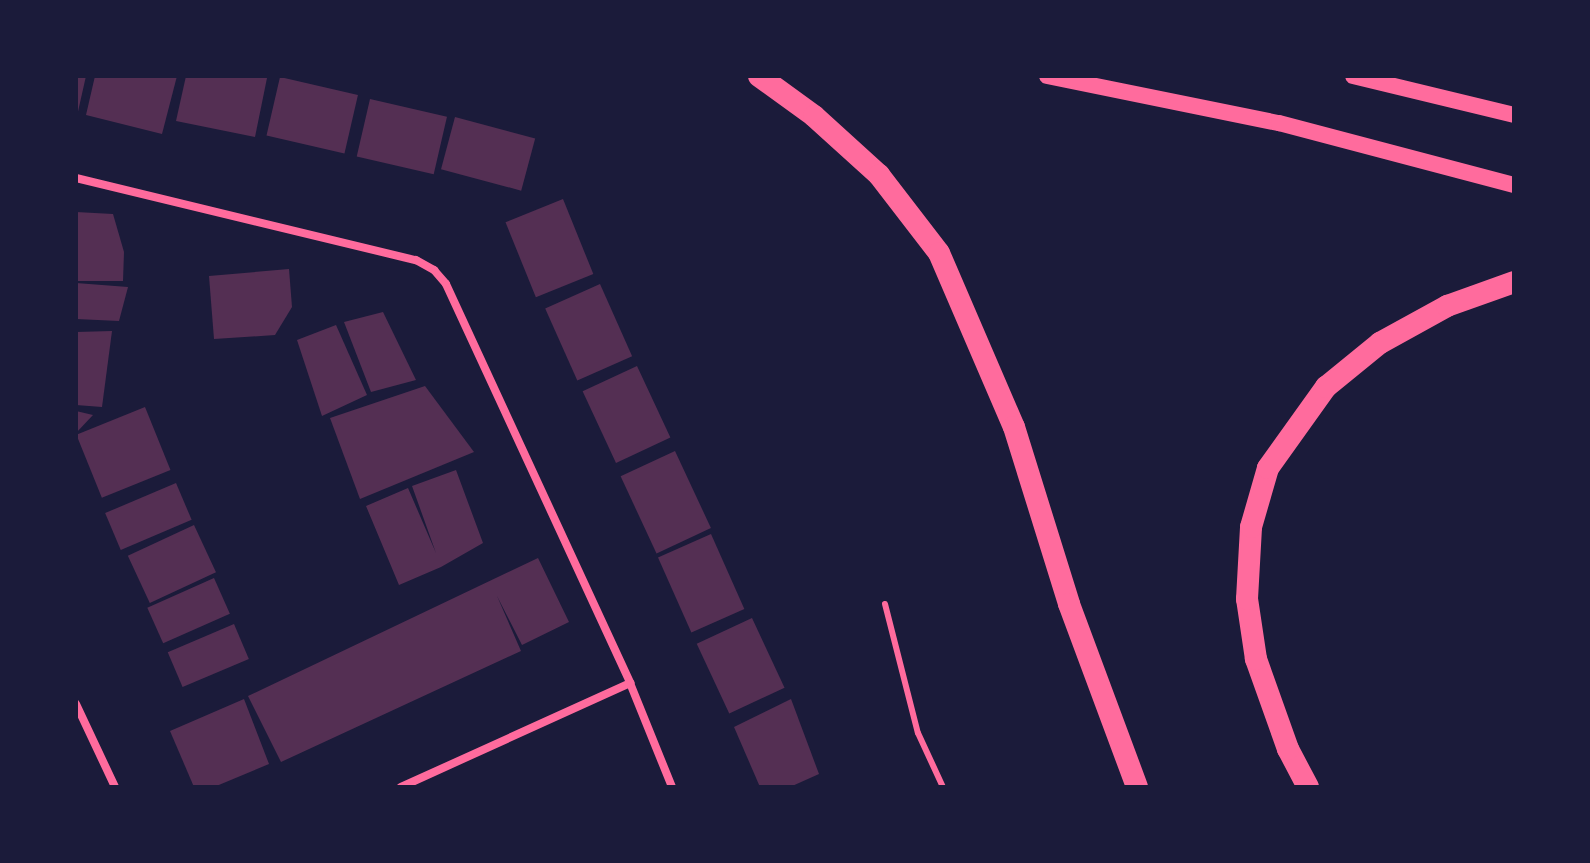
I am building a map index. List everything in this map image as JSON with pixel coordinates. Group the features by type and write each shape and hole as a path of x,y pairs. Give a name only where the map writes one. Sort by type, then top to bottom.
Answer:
{"highway":[{"path":"759,76 814,116 879,175 939,253 1014,427 1069,604 1137,787"},
{"path":"1308,787 1288,749 1256,659 1247,599 1251,527 1268,468 1326,387 1380,343 1447,306 1514,282"}],"main road":[{"path":"1047,76 1279,123 1514,185"},
{"path":"1353,76 1514,115"}],"street":[{"path":"76,178 416,260 434,270 446,284 630,683 672,787"},
{"path":"401,787 630,683"},
{"path":"76,704 115,787"}],"lane":[{"path":"885,604 918,733 943,787"}],"building":[{"path":"76,76 86,76 77,116 76,116"},
{"path":"95,76 177,76 162,134 86,115"},
{"path":"186,76 267,78 255,137 176,121"},
{"path":"280,77 358,95 344,153 267,135"},
{"path":"370,99 447,117 434,174 357,156"},
{"path":"455,117 535,138 521,191 441,169"},
{"path":"563,199 593,274 536,297 506,222"},
{"path":"76,212 113,214 124,252 123,281 76,281"},
{"path":"289,269 292,307 275,335 214,339 209,276"},
{"path":"76,283 128,287 119,321 76,319"},
{"path":"600,284 632,356 577,381 545,308"},
{"path":"383,312 416,380 371,392 344,322"},
{"path":"336,325 367,395 322,416 297,340"},
{"path":"112,331 102,407 76,405 76,332"},
{"path":"637,366 670,438 616,463 583,391"},
{"path":"425,386 474,452 360,499 330,418"},
{"path":"145,407 170,470 102,498 76,435"},
{"path":"76,411 93,415 76,433"},
{"path":"675,451 711,528 657,553 621,476"},
{"path":"456,470 483,543 441,567 399,585 366,506 408,488 436,553 412,486"},
{"path":"176,483 192,520 121,550 105,513"},
{"path":"194,525 216,572 150,603 128,556"},
{"path":"711,534 744,609 691,633 658,558"},
{"path":"538,558 569,622 522,645 497,596 521,651 281,762 248,696"},
{"path":"214,578 230,614 163,643 147,608"},
{"path":"752,618 785,688 729,714 697,644"},
{"path":"234,624 249,659 183,687 168,652"},
{"path":"244,699 269,764 214,787 194,787 170,731"},
{"path":"791,699 819,774 790,787 760,787 734,727"}]}
